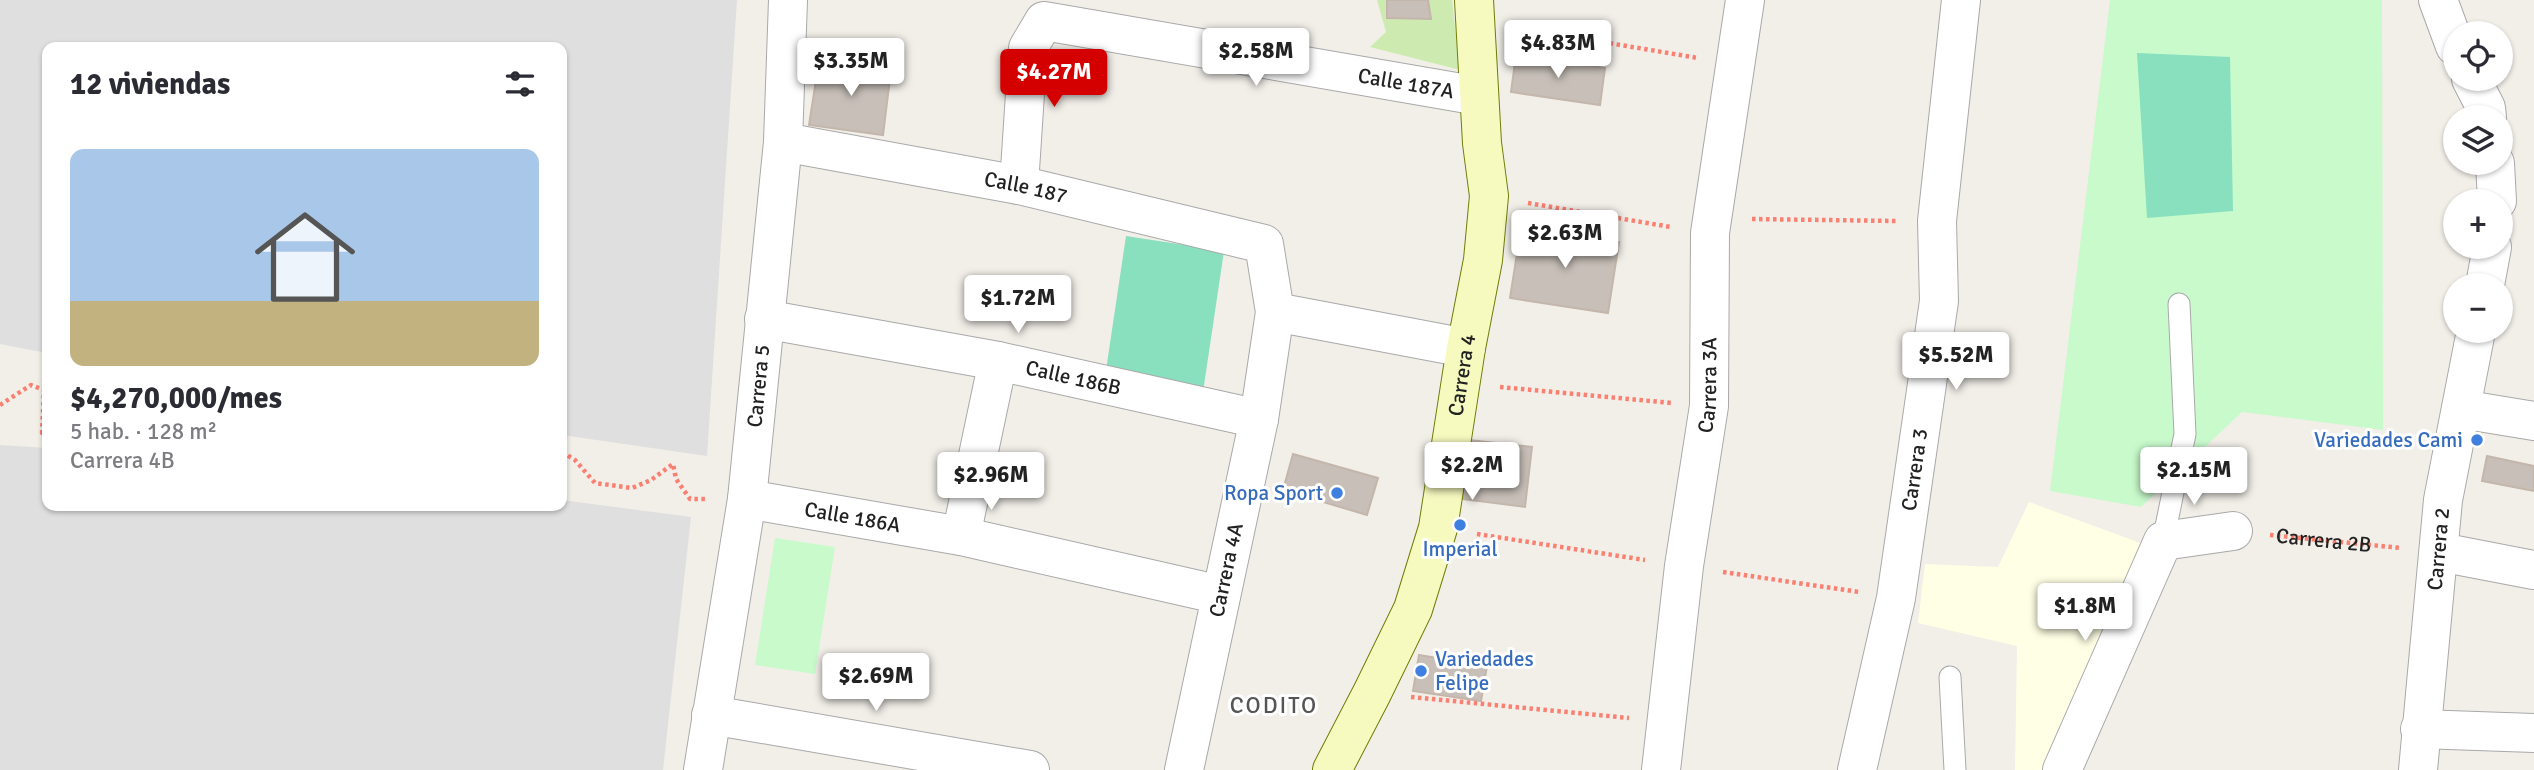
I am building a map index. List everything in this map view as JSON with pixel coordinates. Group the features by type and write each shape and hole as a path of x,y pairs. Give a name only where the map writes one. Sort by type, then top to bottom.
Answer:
{"street":[{"name":"Carrera 5","path":"703,770 747,499 783,142 789,0"},
{"name":"Carrera 3A","path":"1661,770 1684,566 1709,406 1711,226 1745,0"},
{"name":"Carrera 3","path":"1857,770 1896,598 1939,301 1937,221 1961,0"},
{"path":"2438,0 2446,21"},
{"name":"Carrera 4","path":"1332,770 1413,609 1438,528 1463,366 1483,260 1489,197 1474,10"},
{"name":"Calle 187A","path":"1019,185 1028,48 1044,21 1479,96"},
{"name":"Calle 187","path":"783,142 1019,185 1264,244"},
{"name":"Carrera 4A","path":"1184,770 1259,419 1275,312 1264,244"},
{"path":"1275,312 1463,366"},
{"name":"Calle 186B","path":"764,319 998,361 1259,419"},
{"name":"Carrera 2","path":"2418,770 2444,500 2474,343"},
{"path":"961,536 998,361"},
{"path":"2461,409 2534,422"},
{"name":"Calle 186A","path":"747,499 961,536 1221,594"},
{"path":"2062,770 2163,541 2233,531"},
{"path":"2440,552 2534,570"},
{"path":"711,715 1030,770"},
{"path":"2420,729 2534,733"}],"lane":[{"path":"2163,541 2185,434 2179,304"},
{"path":"1950,677 1955,770"}],"path":[{"path":"1474,10 1736,65"},
{"path":"1489,197 1711,226 1937,221"},
{"path":"1463,366 1709,406"},
{"path":"0,405 31,385 42,389"},
{"path":"567,455 575,460 595,483 632,488 652,480 673,464 676,479 690,499 747,499"},
{"path":"1438,528 1896,598"},
{"name":"Carrera 2B","path":"2233,531 2440,552"},
{"path":"1372,693 1667,721"}],"shaded area":[{"path":"0,0 737,0 707,456 567,436 567,42 42,42 42,352 0,344"},
{"path":"0,445 42,448 42,511 567,511 567,501 691,517 663,770 0,770"},
{"path":"2029,502 2143,544 2042,770 2015,770 2017,646 1918,623 1925,564 1998,567"}],"green space":[{"path":"1377,0 1452,0 1460,70 1370,47 1386,32"},
{"path":"2110,0 2382,0 2383,430 2242,412 2141,507 2050,491"},
{"path":"2137,53 2230,57 2233,211 2147,218"},
{"path":"1126,236 1224,251 1203,392 1105,377"},
{"path":"775,538 835,547 815,674 755,665"}],"building":[{"path":"1387,0 1428,0 1431,19 1387,18"},
{"path":"1516,55 1605,68 1600,105 1511,92"},
{"path":"819,61 891,70 883,135 809,125"},
{"path":"1521,228 1619,242 1608,313 1510,298"},
{"path":"1469,440 1532,447 1525,507 1462,499"},
{"path":"1293,454 1378,478 1367,515 1283,490"},
{"path":"2487,456 2534,466 2534,491 2482,481"},
{"path":"1419,655 1487,666 1481,701 1413,691"}],"place":[{"name":"Variedades Cami","path":"2477,440"},
{"name":"Ropa Sport","path":"1337,493"},
{"name":"Imperial","path":"1460,525"},
{"name":"Variedades Felipe","path":"1421,671"}],"district":[{"name":"CODITO","path":"1274,705"}]}
